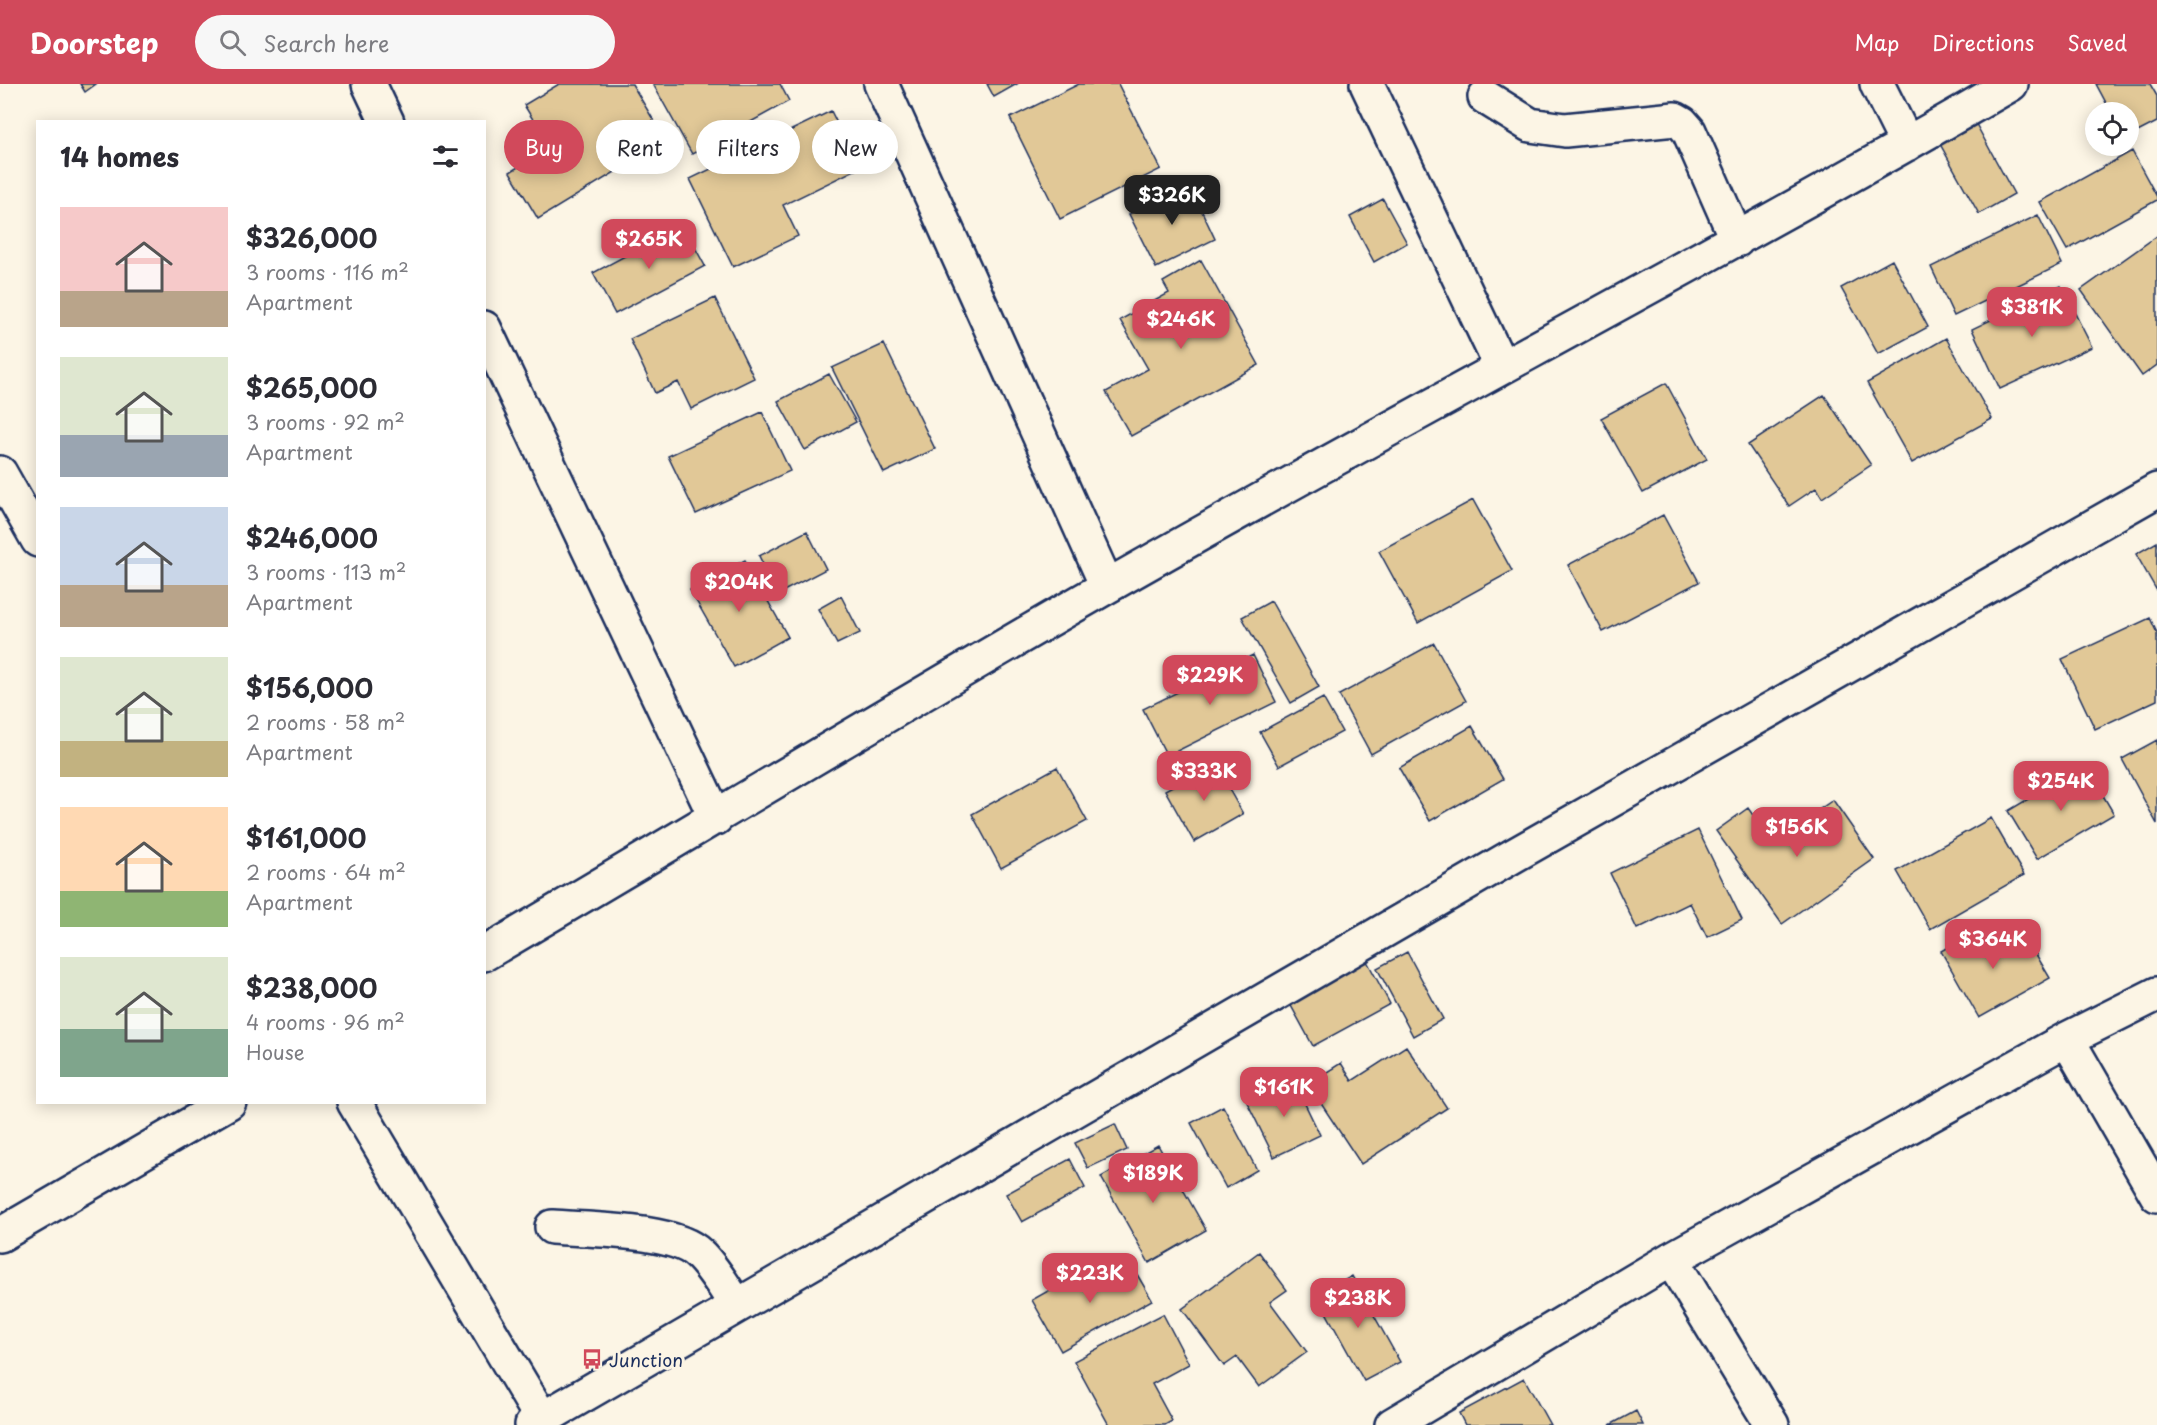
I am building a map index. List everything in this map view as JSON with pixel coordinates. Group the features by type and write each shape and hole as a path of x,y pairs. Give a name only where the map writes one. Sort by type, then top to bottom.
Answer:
{"street":[{"path":"369,84 386,120"},
{"path":"881,84 1107,586"},
{"path":"1367,84 1501,366"},
{"path":"1877,84 1907,144"},
{"path":"486,953 1107,586 1501,366 1737,240 2011,84"},
{"path":"1485,97 1530,125 1565,130 1675,119 1689,131 1737,240"},
{"path":"486,332 716,818"},
{"path":"0,473 36,536"},
{"path":"355,1104 537,1422 1523,850 2157,489"},
{"path":"1392,1425 1671,1259 2067,1039 2157,994"},
{"path":"2067,1039 2157,1195"},
{"path":"0,1235 226,1104"},
{"path":"552,1227 660,1236 682,1241 699,1254 737,1306"},
{"path":"1671,1259 1772,1425"}],"building":[{"path":"80,84 96,84 85,92"},
{"path":"559,84 632,84 653,120 596,120 596,174 612,174 538,219 511,174 584,174 584,120 533,120 524,105"},
{"path":"653,84 780,84 789,101 754,120 696,120 696,152 692,154 684,140 684,120 673,120"},
{"path":"987,84 1017,84 994,97"},
{"path":"1079,84 1118,84 1161,169 1060,219 1010,118"},
{"path":"2096,84 2150,84 2157,96 2157,122 2139,131 2139,102 2106,102"},
{"path":"831,111 835,120 812,120"},
{"path":"812,120 812,174 847,174 783,205 798,236 733,267 690,179 700,174 800,174 800,126"},
{"path":"1976,124 2014,194 1979,214 1940,144"},
{"path":"2123,156 2135,156 2157,197 2157,200 2067,250 2040,202"},
{"path":"1189,184 1215,239 1156,268 1129,214"},
{"path":"1383,199 1407,243 1374,262 1350,217"},
{"path":"2038,215 2062,264 1954,316 1931,267"},
{"path":"683,225 705,266 615,314 593,273"},
{"path":"2157,236 2157,365 2142,376 2081,290"},
{"path":"1201,260 1259,365 1131,436 1106,392 1148,369 1120,320 1169,293 1163,282"},
{"path":"1892,260 1928,327 1878,354 1841,288"},
{"path":"2061,286 2092,347 2000,389 1972,329"},
{"path":"715,298 754,378 691,409 678,382 655,393 630,339"},
{"path":"1946,338 1992,419 1912,463 1867,383"},
{"path":"884,344 935,449 884,473 832,368"},
{"path":"829,374 856,422 805,450 778,401"},
{"path":"1666,383 1707,459 1643,493 1601,418"},
{"path":"1824,395 1871,465 1822,498 1816,488 1789,506 1748,445"},
{"path":"762,412 790,471 696,514 668,456"},
{"path":"1473,500 1512,571 1418,623 1379,551"},
{"path":"1663,515 1699,582 1603,632 1568,565"},
{"path":"807,531 826,569 778,594 759,556"},
{"path":"2157,542 2157,591 2136,554"},
{"path":"745,560 788,637 734,667 690,590"},
{"path":"841,596 860,633 837,644 818,609"},
{"path":"1271,601 1319,687 1291,703 1242,617"},
{"path":"2150,618 2157,633 2157,700 2095,729 2062,659"},
{"path":"1434,643 1466,701 1371,754 1339,695"},
{"path":"1253,655 1276,702 1167,756 1143,709"},
{"path":"1323,698 1342,732 1279,766 1260,732"},
{"path":"1472,726 1503,779 1430,821 1399,768"},
{"path":"2157,740 2157,824 2122,759"},
{"path":"1214,763 1243,814 1194,842 1165,790"},
{"path":"2085,765 2114,814 2037,859 2008,811"},
{"path":"1057,767 1087,821 1001,868 972,814"},
{"path":"1833,800 1874,859 1782,924 1716,831 1748,808 1772,842"},
{"path":"1991,818 2024,875 1930,929 1897,871"},
{"path":"1698,830 1742,920 1707,937 1690,903 1637,929 1610,873"},
{"path":"1986,925 2002,953 2027,939 2050,978 1979,1018 1941,951"},
{"path":"1407,952 1443,1019 1413,1036 1377,968"},
{"path":"1367,961 1390,1004 1313,1046 1289,1002"},
{"path":"1406,1046 1447,1108 1361,1164 1308,1084 1341,1063 1352,1081"},
{"path":"1293,1079 1320,1135 1274,1157 1247,1102"},
{"path":"1223,1106 1257,1170 1226,1188 1191,1123"},
{"path":"1115,1124 1127,1150 1088,1168 1075,1143"},
{"path":"1158,1145 1206,1230 1149,1263 1101,1177"},
{"path":"1070,1159 1085,1188 1022,1222 1006,1194"},
{"path":"1259,1252 1287,1290 1270,1302 1307,1352 1259,1387 1237,1357 1224,1366 1182,1309"},
{"path":"1131,1264 1152,1300 1061,1351 1032,1300 1094,1265 1102,1280"},
{"path":"1352,1276 1400,1362 1364,1381 1317,1296"},
{"path":"1163,1314 1189,1364 1152,1384 1172,1421 1165,1425 1109,1425 1074,1361"},
{"path":"1524,1378 1550,1425 1465,1425 1459,1413"},
{"path":"1636,1411 1643,1425 1610,1425"}],"place":[{"name":"Junction","path":"592,1359"}]}
